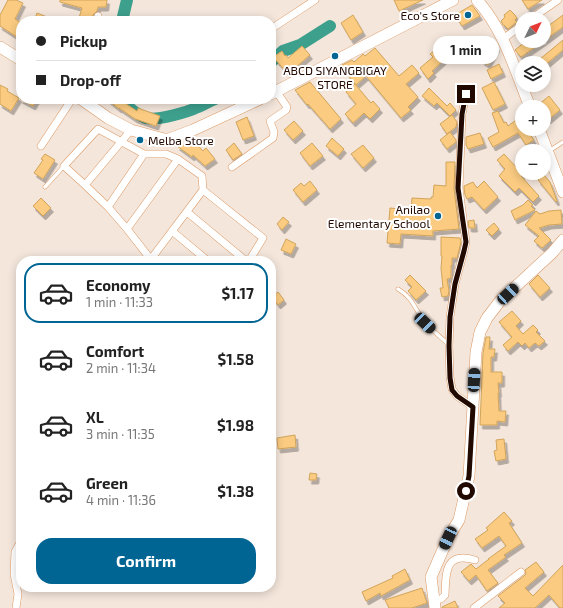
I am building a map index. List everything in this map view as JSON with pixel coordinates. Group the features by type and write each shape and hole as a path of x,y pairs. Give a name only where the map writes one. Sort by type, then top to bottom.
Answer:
{"main road":[{"path":"276,92 453,0"},
{"path":"477,0 496,26 503,39 527,100"},
{"path":"0,47 16,57"},
{"path":"87,104 108,118 131,130 164,139 169,139 193,130 249,104"},
{"path":"551,159 563,192"},
{"path":"434,604 431,577 448,538 459,520 469,476 476,352 480,332 487,318 500,302 552,253 563,240"}],"street":[{"path":"276,26 315,0"},
{"path":"541,12 558,0"},
{"path":"503,39 515,30"},
{"path":"466,94 462,114 458,188 466,242 455,284 450,317 449,346 452,390 457,396 473,407"},
{"path":"232,167 273,138 274,132 270,121 286,110 287,107 276,95"},
{"path":"41,146 69,104"},
{"path":"148,256 108,207 64,166 98,129 144,154 166,154 178,159 202,176 203,190 154,256"},
{"path":"85,185 131,130"},
{"path":"108,207 144,154"},
{"path":"127,229 178,159"},
{"path":"203,190 263,238 251,256"},
{"path":"187,212 242,256"},
{"path":"172,231 202,256"},
{"path":"16,552 14,574 16,584"},
{"path":"434,604 445,596 445,578 447,568 452,561 465,557 474,560"},
{"path":"474,608 521,572"},
{"path":"16,608 18,592"}],"lane":[{"path":"551,149 563,142"},
{"path":"45,187 64,166"},
{"path":"398,289 405,293 412,301 425,323 449,346"}],"building":[{"path":"8,0 16,0 23,3 15,19 16,36 0,26 0,15"},
{"path":"60,0 107,0 106,7 98,7 93,16 80,16 82,8 60,2"},
{"path":"394,0 423,0 399,11"},
{"path":"522,0 542,0 528,9"},
{"name":"Eco's Store","path":"472,5 480,16 462,26 455,15"},
{"path":"510,10 515,15 515,24 508,29 501,21 505,17 504,15"},
{"path":"37,13 44,16 36,16"},
{"path":"353,15 363,32 351,40 341,23"},
{"path":"563,15 563,27 551,36 551,24"},
{"path":"450,37 454,41 448,47 444,42"},
{"path":"563,40 563,50 551,60 551,56 544,56"},
{"path":"441,41 445,46 440,50 436,45"},
{"path":"491,44 497,47 488,65 482,61"},
{"path":"302,46 310,55 288,74 276,60 276,55 282,51 288,58"},
{"path":"375,48 399,76 412,65 419,73 406,84 418,97 408,107 411,110 401,118 366,76 356,85 342,65 352,60 354,62 363,54 365,56"},
{"path":"517,48 534,48 522,56 520,56 515,50"},
{"path":"437,49 445,59 432,71 434,73 428,79 420,68 433,57 430,54"},
{"path":"499,64 503,73 491,79 487,70"},
{"path":"310,82 341,119 330,129 295,90"},
{"path":"494,82 505,104 493,110 482,88"},
{"path":"355,84 371,103 373,101 380,109 370,119 364,113 353,123 345,114 356,104 346,92"},
{"path":"0,85 8,89 7,91 16,96 16,103 11,111 0,104"},
{"path":"429,88 447,106 450,103 456,110 450,116 437,103 434,106 422,96"},
{"path":"549,96 560,110 551,118 551,100 544,100"},
{"path":"113,104 126,104 137,111 138,108 160,116 156,126 135,119"},
{"path":"498,111 504,123 506,122 508,126 515,121 515,135 493,147 488,138 499,132 492,113"},
{"path":"452,115 457,122 456,127 447,134 440,124"},
{"path":"247,117 254,136 243,140 236,122"},
{"path":"294,121 303,131 293,140 284,130"},
{"path":"450,132 456,142 447,149 440,140"},
{"path":"480,133 484,144 468,149 466,145 466,137"},
{"path":"520,136 531,136 534,140 525,144"},
{"path":"332,138 344,149 338,156 326,146"},
{"path":"193,140 203,151 206,148 215,159 205,166 193,155 192,157 177,146 185,145"},
{"path":"234,143 242,154 233,160 226,150"},
{"path":"312,143 323,156 310,166 300,153"},
{"path":"363,145 374,158 363,168 351,154"},
{"path":"45,154 55,160 43,179 34,173 43,160 41,159"},
{"path":"504,154 515,166 515,180 525,180 539,196 533,202 519,188 515,192 499,176 505,169 497,160"},
{"path":"446,162 455,162 454,189 459,229 433,231 433,236 401,234 400,244 387,243 390,208 411,210 412,198 431,199 431,197 433,197 434,185 446,186"},
{"path":"538,180 548,180 550,182 557,201 556,202"},
{"path":"310,181 317,190 303,202 293,190 301,183 304,186"},
{"path":"484,181 498,197 484,210 472,197 467,199 464,186 473,182 477,188"},
{"path":"41,198 51,208 43,216 33,206"},
{"path":"528,200 533,205 531,206 535,210 515,220 511,211 523,205"},
{"path":"561,210 562,224 549,225 539,228 551,240 542,248 534,241 539,236 525,225 536,211 540,214 549,211"},
{"path":"283,217 289,222 282,230 277,224"},
{"path":"474,220 475,228 469,228 468,221"},
{"path":"494,223 499,229 492,236 486,230"},
{"path":"441,237 460,238 461,242 457,258 452,258 451,278 447,279 449,291 448,296 442,297 440,288 443,288 441,268"},
{"path":"286,239 296,244 291,254 281,250"},
{"path":"410,275 426,291 416,300 408,291 412,287 405,280"},
{"path":"538,275 550,288 540,297 529,284"},
{"path":"278,292 284,300 278,305 276,302 276,294"},
{"path":"512,311 521,321 516,326 523,334 533,325 538,330 536,332 545,341 539,346 535,343 529,348 525,343 522,346 518,342 508,351 503,345 512,337 499,322"},
{"path":"486,337 490,337 489,349 495,349 494,357 491,357 491,372 502,372 502,383 498,383 499,411 506,411 505,422 497,421 497,425 480,425 483,353"},
{"path":"295,435 296,447 278,449 277,438"},
{"path":"504,439 506,459 496,461 494,451 497,450 496,440"},
{"path":"310,473 317,474 316,480 309,480"},
{"path":"504,512 512,521 509,523 522,543 504,555 506,557 488,570 498,583 487,591 476,575 469,581 461,572 471,564 476,569 506,546 499,536 482,548 475,539 488,530 486,528"},
{"path":"536,562 544,572 525,588 533,596 563,565 563,608 560,608 549,595 535,608 499,608 505,603 498,596 524,576 526,574 525,570"},
{"path":"405,569 410,580 381,596 380,593 366,601 362,592 393,578 392,576"},
{"path":"422,588 427,603 412,608 389,608 385,600"},
{"path":"455,601 458,608 442,608 442,607"}],"waterway":[{"path":"123,16 127,0"},
{"path":"276,57 283,51 300,45 330,26"},
{"path":"126,104 136,113 151,119 180,113 204,104"}],"place":[{"name":"Eco's Store","path":"468,15"},
{"name":"ABCD SIYANGBIGAY STORE","path":"335,56"},
{"name":"Melba Store","path":"140,140"},
{"name":"Anilao Elementary School","path":"438,216"}],"route":[{"path":"466,94 462,114 458,188 466,242 455,284 450,317 449,346 452,390 457,396 473,407 469,476 466,491"}]}
